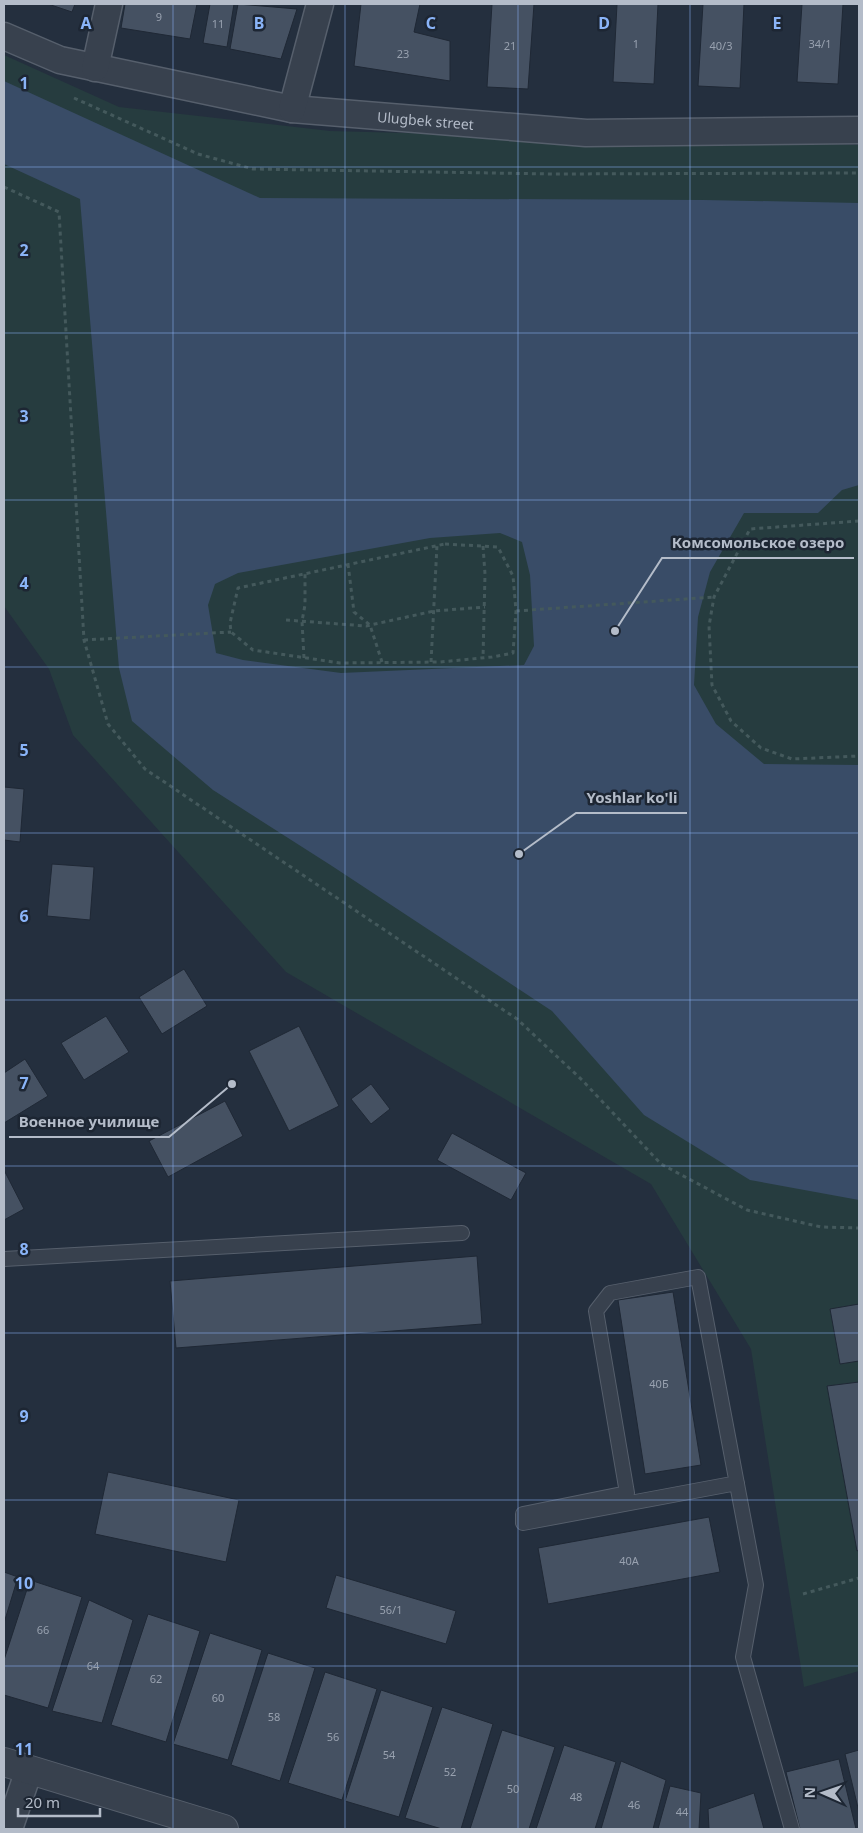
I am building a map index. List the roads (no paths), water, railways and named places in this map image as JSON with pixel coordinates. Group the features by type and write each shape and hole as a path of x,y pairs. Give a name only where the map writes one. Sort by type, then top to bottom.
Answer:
{"street":[{"path":"96,68 109,4"},
{"path":"292,109 320,4"},
{"name":"Ulugbek street","path":"4,36 60,60 292,109 586,133 859,130"},
{"path":"9,1829 16,1766 224,1829"}],"lane":[{"path":"4,1260 462,1233"},
{"path":"737,1483 523,1523 523,1514 627,1493 596,1311 610,1293 698,1277 737,1483 756,1585 743,1658 792,1829"}],"water":[{"path":"4,81 260,198 704,200 859,203 859,485 842,490 818,513 744,513 710,572 698,617 694,685 716,724 764,764 859,765 859,1200 750,1180 644,1115 552,1011 213,790 132,721 119,668 80,199 4,164","holes":["500,533 522,542 530,575 534,646 524,665 341,673 243,660 216,653 208,605 215,584 238,573 430,538"]}],"place":[{"name":"Комсомольское озеро","path":"615,631"},
{"name":"Yoshlar ko'li","path":"519,854"},
{"name":"Военное училище","path":"232,1084"}]}
